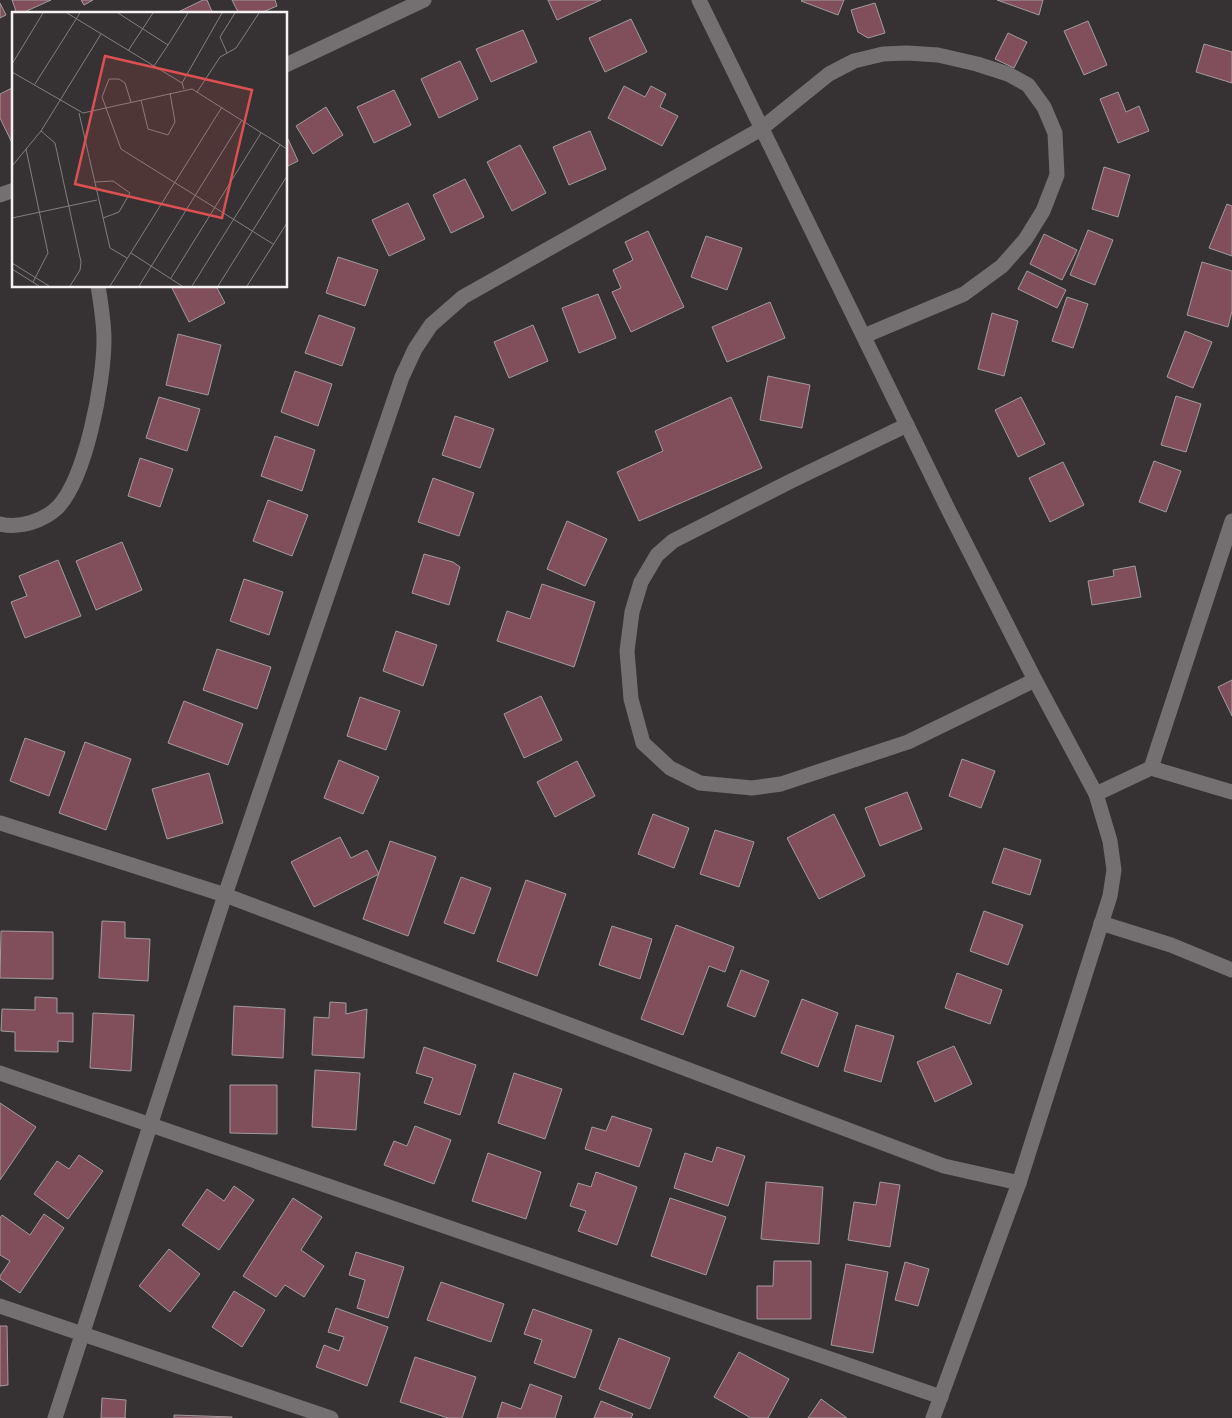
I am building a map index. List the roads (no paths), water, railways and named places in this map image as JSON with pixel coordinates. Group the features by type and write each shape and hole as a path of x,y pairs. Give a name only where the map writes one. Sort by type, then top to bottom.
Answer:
{"street":[{"path":"288,64 424,0"},
{"path":"699,0 907,425 1035,680 1096,794 1110,841 1114,870 1110,896 1019,1183 933,1418"},
{"path":"55,1418 225,895 402,377 415,349 432,325 463,297 761,129 829,74 854,61 883,54 938,55 977,64 1008,74 1028,85 1044,107 1055,133 1057,175 1043,211 1025,240 1002,266 964,294 864,336"},
{"path":"0,195 12,191"},
{"path":"0,524 23,525 48,514 58,507 69,491 76,475 92,428 100,382 104,340 98,288"},
{"path":"907,425 791,481 674,541 657,555 641,582 632,612 627,651 631,699 643,743 670,768 700,783 752,788 781,784 908,742 1035,680"},
{"path":"1152,768 1232,521"},
{"path":"1096,794 1152,768 1232,792"},
{"path":"0,823 225,895 944,1166 1019,1183"},
{"path":"1101,923 1170,945 1232,970"},
{"path":"0,1073 941,1398"},
{"path":"0,1306 331,1418"}]}
